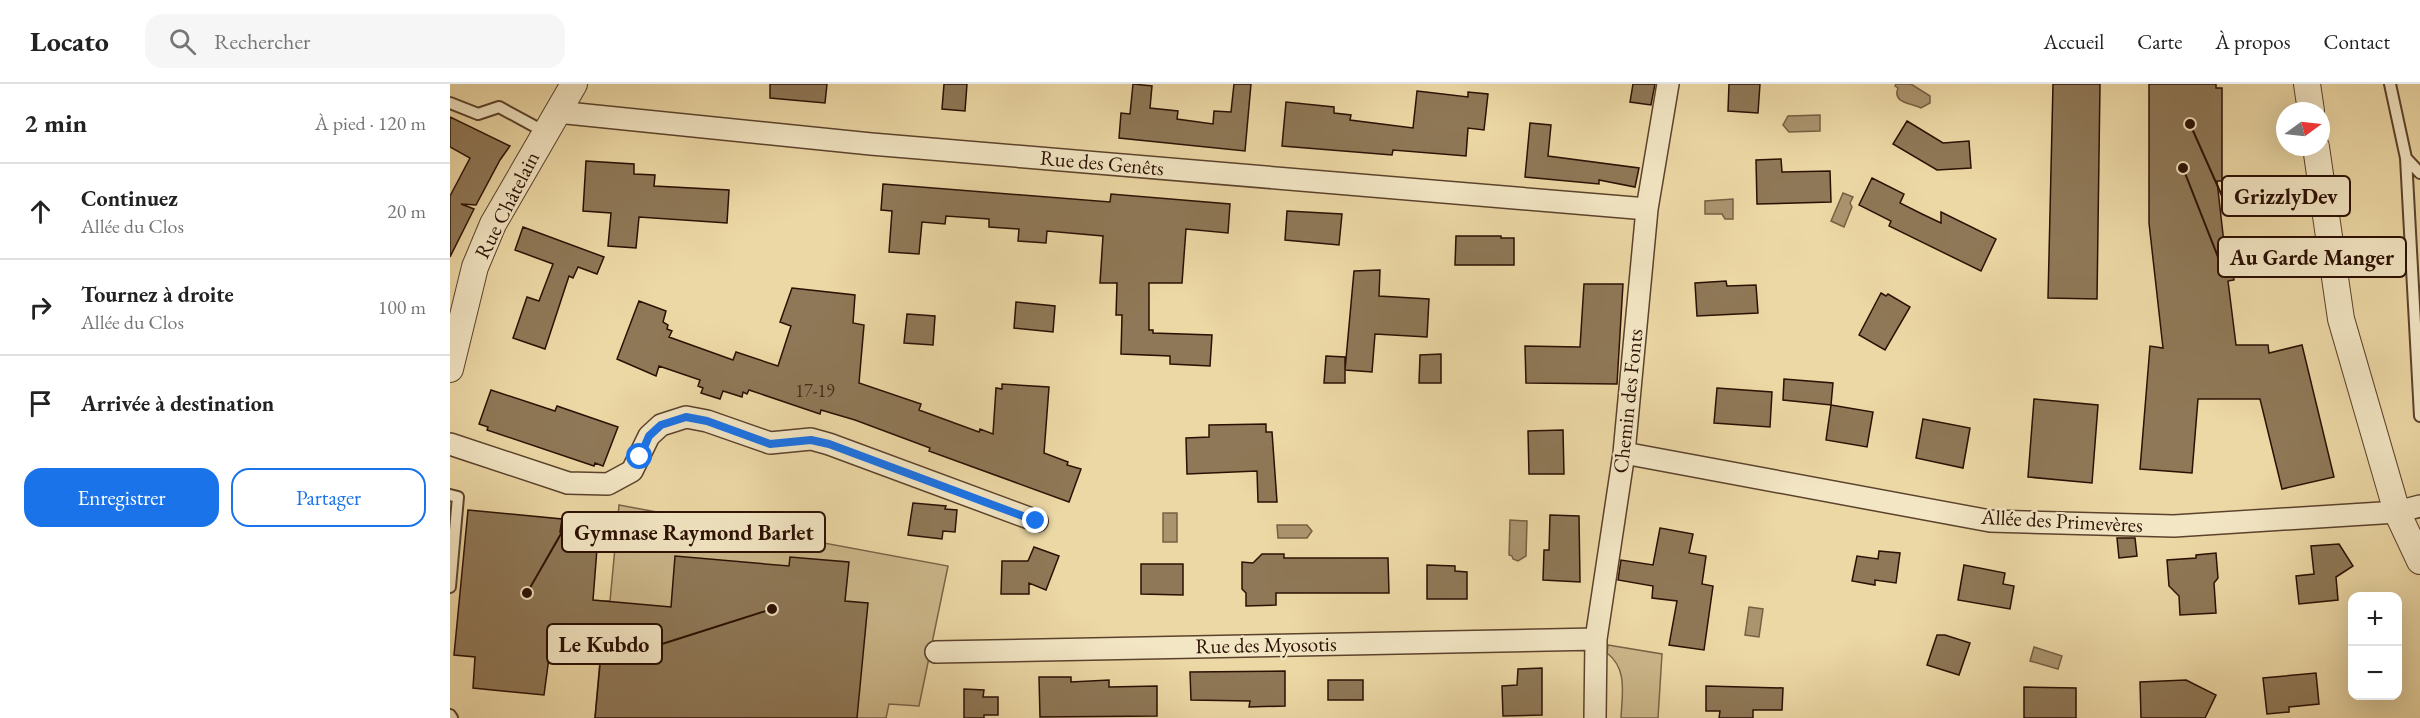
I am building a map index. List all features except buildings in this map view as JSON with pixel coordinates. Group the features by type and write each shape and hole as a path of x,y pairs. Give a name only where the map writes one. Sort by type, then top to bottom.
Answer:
{"street":[{"name":"Rue Châtelain","path":"450,369 480,256 493,224 574,84"},
{"name":"Chemin des Fonts","path":"1595,718 1596,639 1624,453 1647,209 1668,84"},
{"path":"2307,84 2310,102"},
{"name":"Rue des Genêts","path":"551,122 871,144 1647,209"},
{"path":"2317,156 2341,319 2408,509 2420,561"},
{"path":"450,444 568,483 608,484 632,471 649,436 661,425 686,417 707,421 770,444 811,440 829,444 1036,521"},
{"name":"Allée des Primevères","path":"1624,453 1990,521 2174,526 2408,509"},
{"name":"Rue des Myosotis","path":"936,652 1596,639"}],"lane":[{"path":"2390,84 2406,158 2420,416"},
{"path":"450,103 478,114 500,107 551,122"},
{"path":"2406,158 2420,173"},
{"path":"450,495 458,497 450,587"}],"shaded area":[{"path":"1896,84 1911,84 1930,96 1930,103 1921,108 1903,102 1898,97"},
{"path":"1820,115 1820,131 1789,132 1783,125 1788,116"},
{"path":"1843,193 1853,197 1850,203 1852,207 1844,227 1831,221"},
{"path":"1733,199 1733,219 1725,219 1722,214 1705,214 1705,201"},
{"path":"619,505 948,566 919,706 889,704 886,718 595,718 605,601 610,601"},
{"path":"1163,513 1177,513 1177,542 1163,542"},
{"path":"1510,520 1527,521 1526,556 1518,561 1509,555"},
{"path":"1277,525 1307,525 1312,531 1307,538 1278,538"},
{"path":"1749,607 1763,609 1759,637 1745,635"},
{"path":"1608,645 1662,654 1658,718 1621,718 1623,691 1621,674 1614,659 1607,653"},
{"path":"2034,647 2062,656 2058,669 2030,661"}],"place":[{"name":"GrizzlyDev","path":"2190,124"},
{"name":"Au Garde Manger","path":"2183,168"},
{"name":"Gymnase Raymond Barlet","path":"527,593"},
{"name":"Le Kubdo","path":"772,609"}],"route":[{"path":"640,457 649,436 661,425 686,417 707,421 770,444 811,440 829,444 1036,521"}]}
